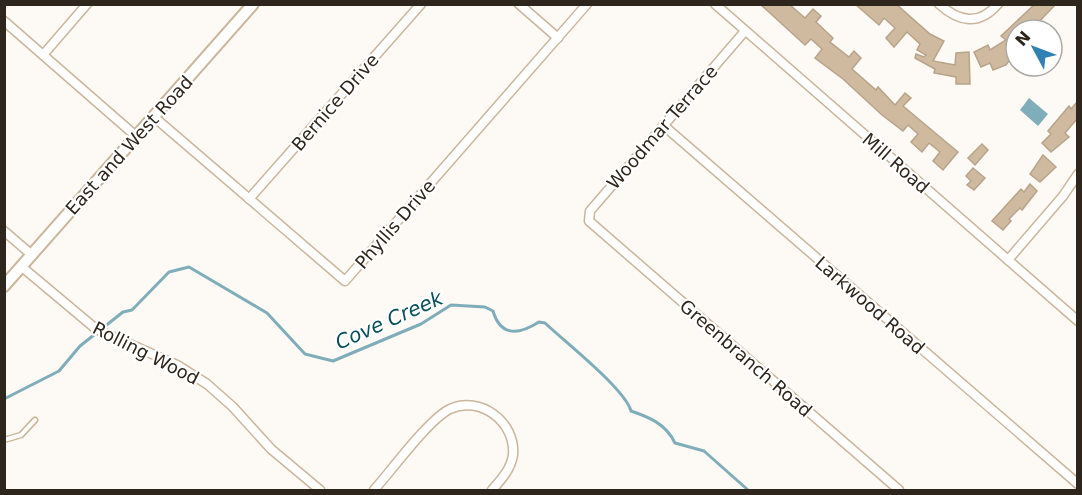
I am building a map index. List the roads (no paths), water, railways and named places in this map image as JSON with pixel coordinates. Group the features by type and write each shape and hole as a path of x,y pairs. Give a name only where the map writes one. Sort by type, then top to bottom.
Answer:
{"street":[{"path":"43,55 87,4"},
{"name":"East and West Road","path":"4,286 254,4"},
{"name":"Bernice Drive","path":"249,199 421,4"},
{"path":"519,4 558,38"},
{"name":"Phyllis Drive","path":"154,117 345,281 587,4"},
{"name":"Mill Road","path":"716,4 1077,321"},
{"path":"939,4 951,15 966,20 982,18 998,4"},
{"path":"4,21 136,137"},
{"name":"Woodmar Terrace","path":"592,225 589,221 590,211 745,31"},
{"name":"Larkwood Road","path":"663,125 1077,484"},
{"path":"1008,260 1064,196 1077,174"},
{"name":"Greenbranch Road","path":"592,225 899,490"},
{"path":"4,231 32,255"},
{"name":"Rolling Wood","path":"22,267 96,329 177,365 207,384 233,407 271,449 320,490"},
{"path":"374,490 437,419 452,408 471,405 489,410 497,416 513,444 511,463 492,490"}],"lane":[{"path":"4,440 21,435 35,420"}],"water":[{"path":"1029,98 1048,114 1038,126 1020,110"}],"waterway":[{"name":"Cove Creek","path":"4,399 59,371 80,346 123,312 132,310 169,272 189,267 267,313 305,354 333,361 421,324 451,305 485,307 493,311 496,320 506,330 518,331 539,322 545,323 606,378 631,411 662,426 675,443 704,451 748,490"}]}
